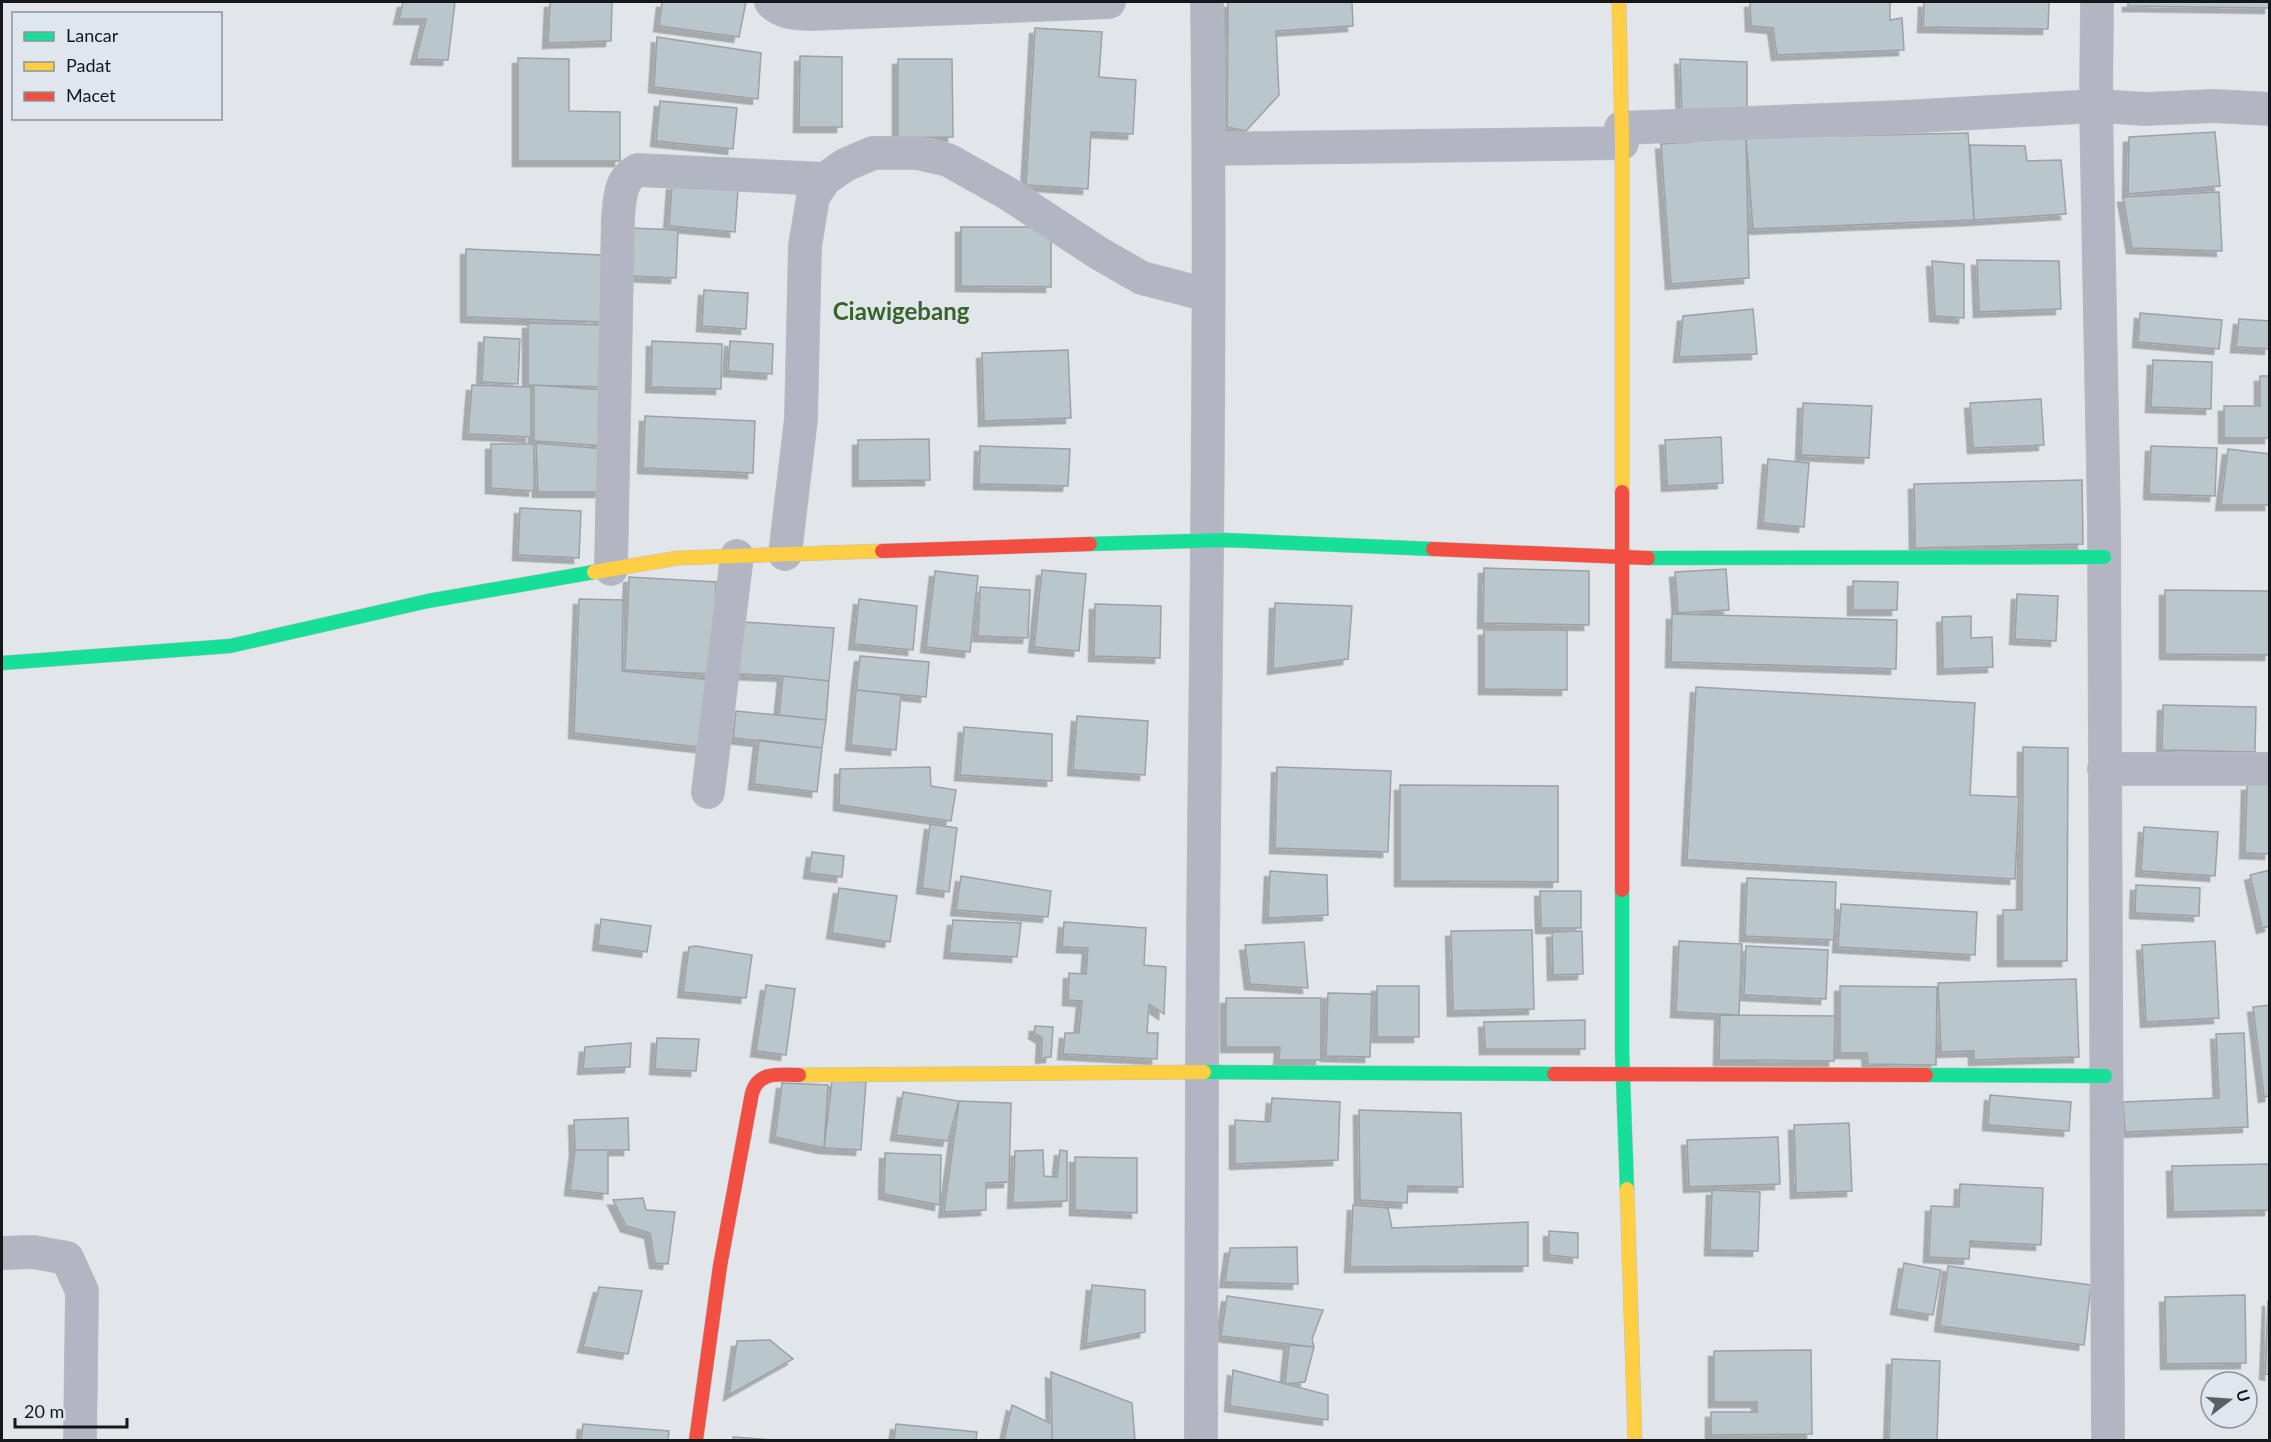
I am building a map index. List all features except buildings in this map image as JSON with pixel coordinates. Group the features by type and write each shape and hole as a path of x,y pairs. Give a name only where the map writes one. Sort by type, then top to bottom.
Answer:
{"street":[{"path":"771,2 779,10 810,14 1109,2"},
{"path":"1202,1440 1202,1072 1208,540 1207,2"},
{"path":"1619,2 1623,1075 1635,1440"},
{"path":"2097,2 2096,106 2104,557 2108,1440"},
{"path":"1209,149 1621,135 2096,106 2146,109 2214,106 2270,109"},
{"path":"785,554 801,419 805,246 813,197 825,179 845,165 873,153 916,153 948,160 999,188 1100,254 1142,278 1208,295"},
{"path":"611,569 618,218 622,190 629,174 638,170 825,179"},
{"path":"2,663 230,646 428,601 678,558 1208,540 1622,558 2104,557"},
{"path":"708,792 737,556"},
{"path":"2104,769 2270,769"},
{"path":"696,1440 707,1352 734,1180 752,1093 760,1077 792,1074 1202,1072 2105,1076"},
{"path":"2,1253 33,1252 67,1258 82,1291 80,1440"}],"traffic: fast":[{"path":"1090,544 1226,540 1433,549"},
{"path":"1648,558 2104,557"},
{"path":"2,663 230,646 428,601 594,572"},
{"path":"1622,890 1622,1051 1627,1189"},
{"path":"1204,1072 1554,1074"},
{"path":"1926,1075 2105,1076"}],"traffic: slow":[{"path":"1619,2 1622,143 1622,492"},
{"path":"594,572 678,558 882,551"},
{"path":"799,1075 1204,1072"},
{"path":"1627,1189 1635,1440"}],"traffic: jam":[{"path":"1622,492 1622,890"},
{"path":"882,551 1090,544"},
{"path":"1433,549 1648,558"},
{"path":"1554,1074 1926,1075"},
{"path":"696,1440 720,1266 752,1093 755,1086 765,1077 799,1075"}],"district":[{"name":"Ciawigebang","path":"901,312"}]}
